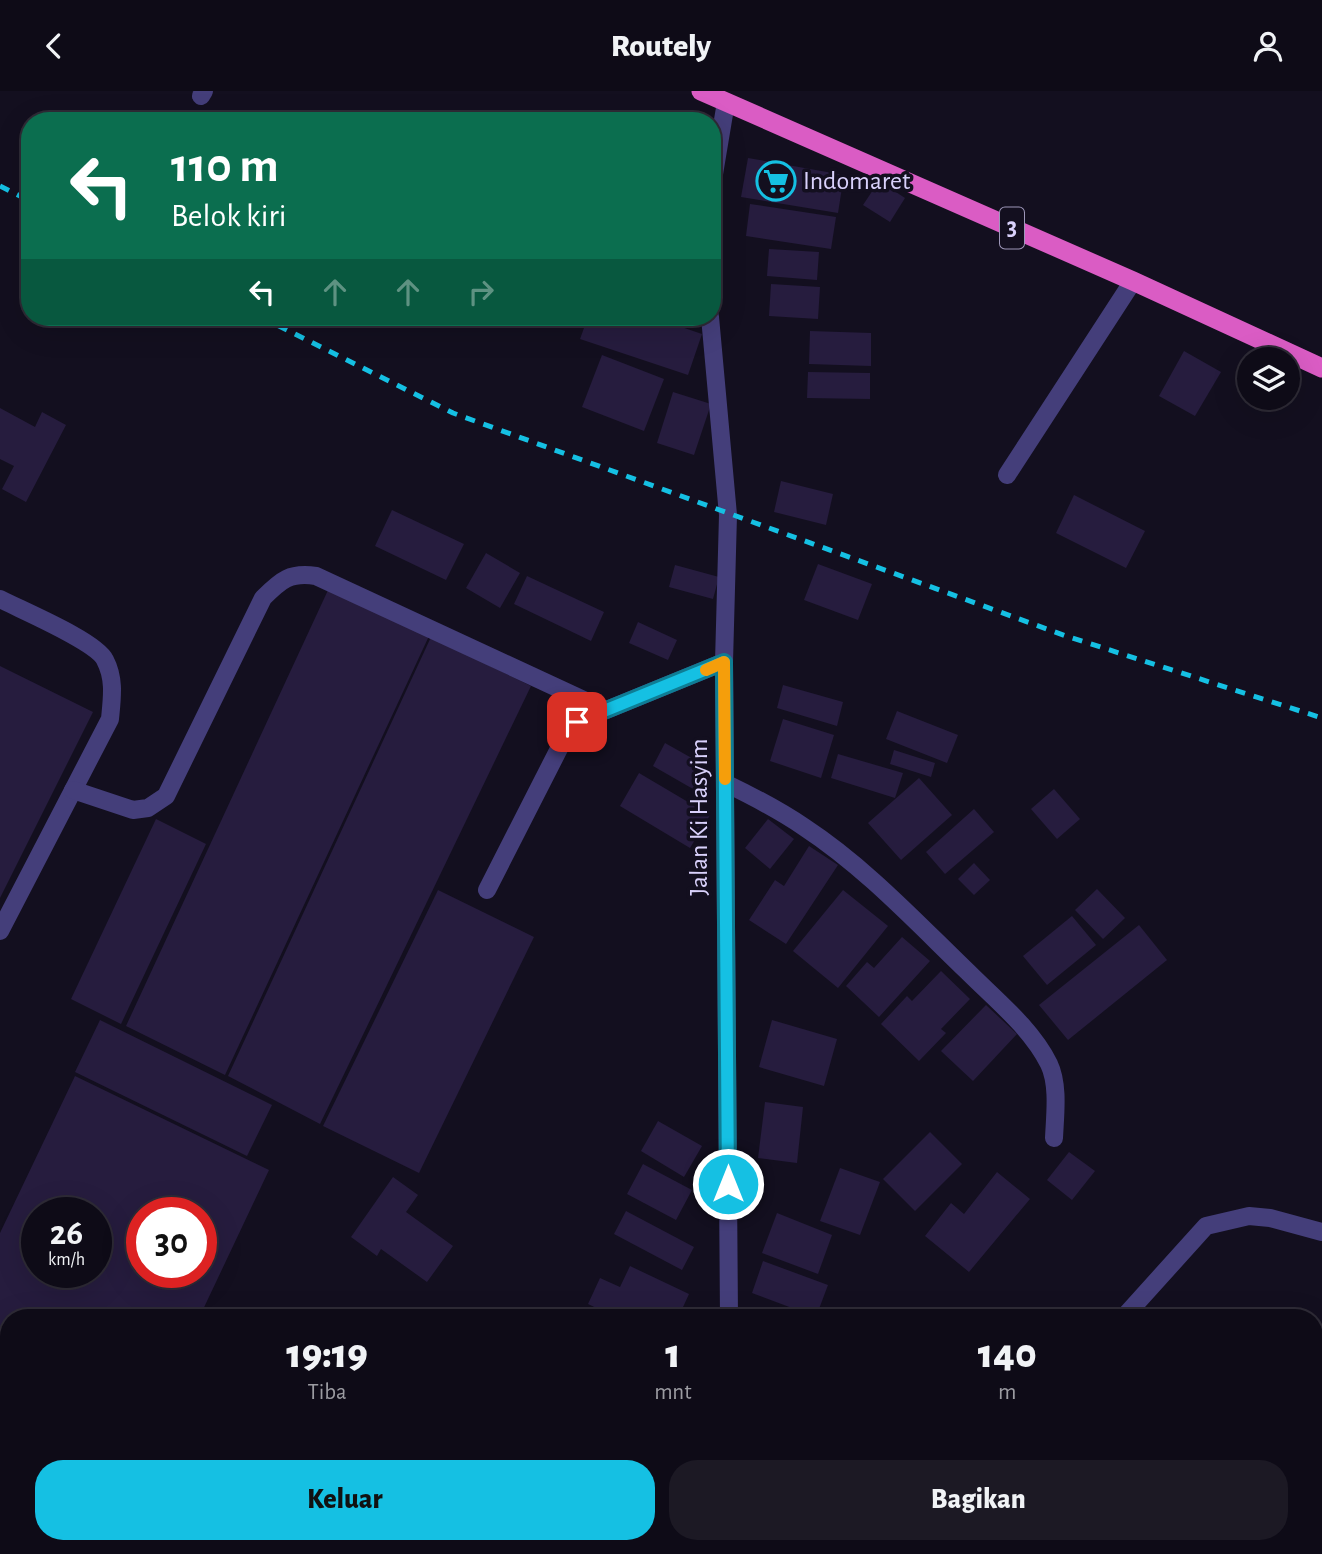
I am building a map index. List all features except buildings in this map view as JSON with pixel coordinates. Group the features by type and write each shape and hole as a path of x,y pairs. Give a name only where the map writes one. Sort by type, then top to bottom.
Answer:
{"highway":[{"name":"3","path":"701,91 1133,281 1322,368"}],"street":[{"path":"721,132 726,102"},
{"path":"1007,475 1133,281"},
{"name":"Jalan Ki Hasyim","path":"711,326 729,515 724,662 729,1309"},
{"path":"74,790 134,810 148,808 166,796 263,598 282,580 301,573 316,576 605,710"},
{"path":"0,599 85,642 104,657 113,686 110,719 0,931"},
{"path":"487,890 567,733 577,722 724,662"},
{"path":"725,783 778,810 837,852 892,898 1001,1004 1038,1045 1051,1067 1055,1093 1054,1138"},
{"path":"1131,1309 1206,1226 1249,1216 1270,1218 1322,1232"}],"railway":[{"path":"0,186 21,196"},
{"path":"279,326 453,413 1066,636 1322,718"}],"slow traffic":[{"path":"706,670 724,662 725,779"}],"place":[{"name":"Indomaret","path":"776,181"}],"route":[{"path":"577,722 724,662 728,1184"}]}
